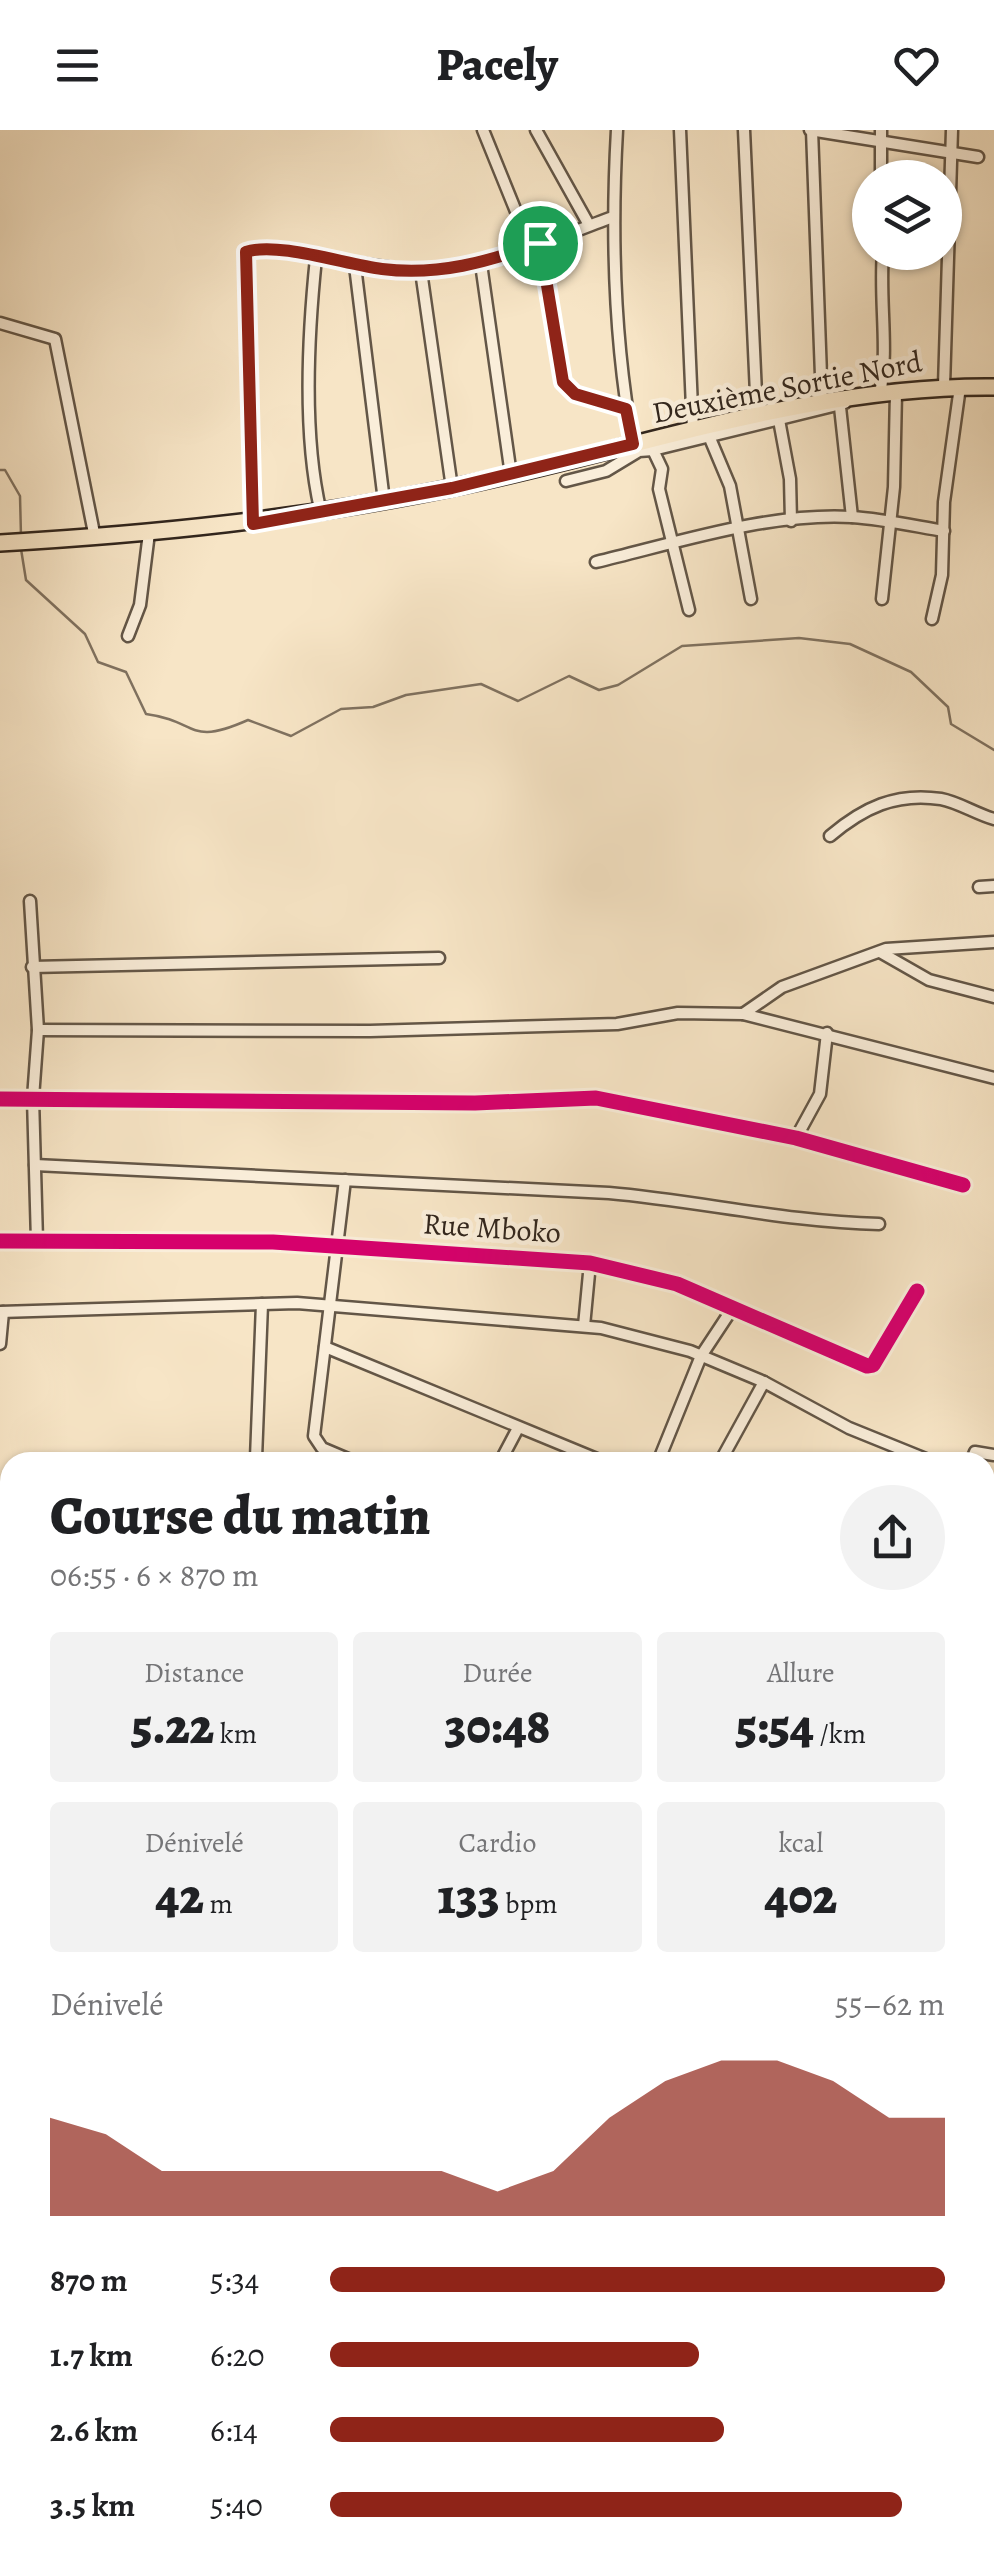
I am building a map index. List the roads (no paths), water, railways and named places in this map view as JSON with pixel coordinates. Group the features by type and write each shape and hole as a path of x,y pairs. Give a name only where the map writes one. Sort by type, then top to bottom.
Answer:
{"main road":[{"name":"Deuxième Sortie Nord","path":"15,542 253,524 452,488 633,444 702,434 757,416 822,403 952,387 994,387"}],"street":[{"path":"483,130 535,245 563,382 575,394 626,409"},
{"path":"536,130 590,225"},
{"path":"618,130 613,216 626,409 633,444"},
{"path":"680,130 687,371 702,434 730,486 751,600"},
{"path":"744,130 757,416"},
{"path":"822,403 811,130 880,135 978,157"},
{"path":"932,619 942,576 952,387 952,130"},
{"path":"880,135 881,160"},
{"path":"253,524 243,256 252,249 355,266 421,271 481,264 613,216"},
{"path":"316,258 309,361 313,470 322,513"},
{"path":"481,264 511,475"},
{"path":"355,266 384,501"},
{"path":"882,599 891,523 883,270"},
{"path":"421,271 452,488"},
{"path":"0,323 55,339 95,538"},
{"path":"566,481 606,471 638,451 847,402 852,517"},
{"path":"779,420 790,478 791,521"},
{"path":"653,450 662,469 658,489 676,545 689,610"},
{"path":"596,562 676,545 738,525 852,517 944,531"},
{"path":"128,636 140,606 149,533"},
{"path":"830,836 855,815 886,800 942,799 994,818"},
{"path":"979,887 994,886"},
{"path":"30,900 38,1030 33,1098 37,1240"},
{"path":"743,1014 782,988 880,952 994,942"},
{"path":"880,952 929,980 994,997"},
{"path":"32,967 440,958"},
{"path":"38,1030 370,1031 617,1024 678,1013 743,1014 994,1078"},
{"path":"796,1138 820,1094 827,1034"},
{"path":"0,1099 474,1103 568,1096 596,1098 796,1138 963,1185"},
{"path":"35,1165 684,1200 804,1222 879,1224"},
{"path":"323,1452 314,1431 341,1245 346,1180"},
{"name":"Rue Mboko","path":"0,1240 341,1245 590,1263 645,1274 734,1306 870,1366 916,1291"},
{"path":"584,1326 590,1263"},
{"path":"256,1452 262,1304"},
{"path":"0,1344 1,1312 331,1304 584,1326 701,1356 764,1382 848,1428 908,1452"},
{"path":"662,1452 701,1356 734,1306"},
{"path":"325,1346 579,1452"},
{"path":"726,1452 764,1382"},
{"path":"505,1452 518,1428"},
{"path":"322,1448 332,1452"}],"waterway":[{"path":"0,470 5,470 20,496 21,536"},
{"path":"21,549 26,580 85,634 98,662 126,672 146,714 203,732 248,720 291,736 341,709 373,707 406,695 481,684 518,701 569,676 599,690 618,685 682,646 799,638 850,644 911,672 948,707 951,724 994,750"}]}
